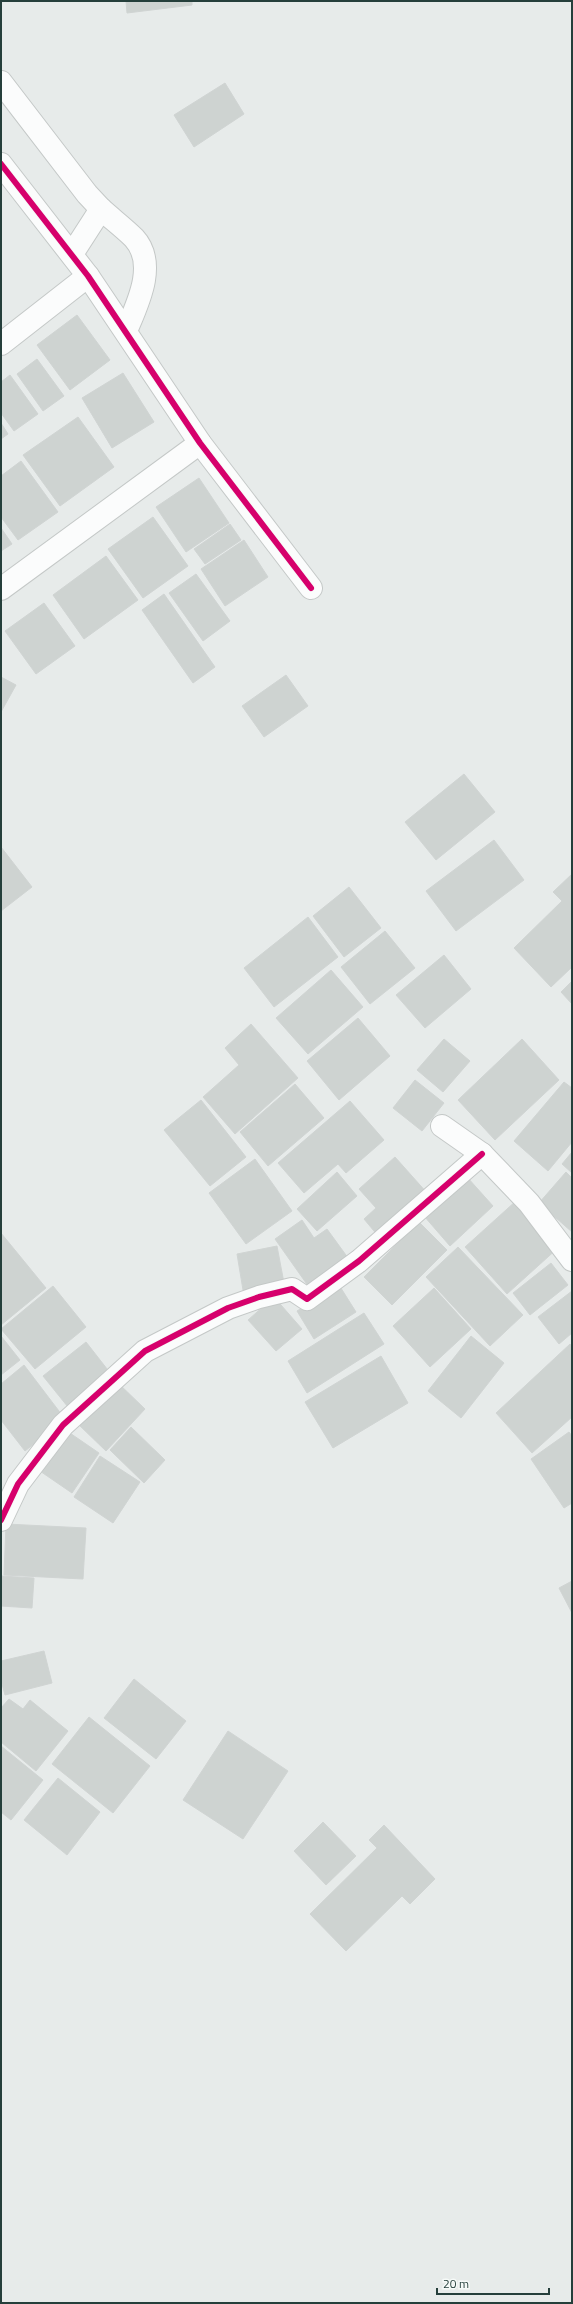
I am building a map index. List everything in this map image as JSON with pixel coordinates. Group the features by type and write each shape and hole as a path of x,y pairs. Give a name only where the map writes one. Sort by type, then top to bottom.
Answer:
{"street":[{"path":"1,82 86,194 134,239 142,254 144,266 142,292 126,331"},
{"path":"1,164 88,276 200,443 312,588"},
{"path":"72,254 102,210"},
{"path":"1,344 88,276"},
{"path":"1,589 200,443"},
{"path":"442,1126 482,1154 529,1203 572,1260"},
{"path":"1,1520 18,1484 63,1425 145,1351 228,1308 259,1297 292,1289 307,1299 359,1260 482,1154"}],"building":[{"path":"126,1 192,1 192,5 127,13"},
{"path":"225,83 244,114 194,147 174,115"},
{"path":"77,315 110,360 70,390 37,345"},
{"path":"37,359 64,396 43,411 17,374"},
{"path":"123,373 154,422 112,448 82,398"},
{"path":"10,375 38,414 14,431 1,413 1,382"},
{"path":"78,417 114,467 60,506 23,455"},
{"path":"1,423 8,434 1,439"},
{"path":"21,461 58,512 18,540 1,517 1,476"},
{"path":"199,478 229,523 186,552 156,507"},
{"path":"153,517 188,566 143,598 108,549"},
{"path":"230,524 241,540 205,564 194,549"},
{"path":"1,528 12,544 1,551"},
{"path":"244,540 268,577 225,606 201,569"},
{"path":"106,556 138,600 84,639 53,595"},
{"path":"196,574 230,621 203,641 169,593"},
{"path":"164,594 215,667 193,683 142,610"},
{"path":"44,603 75,646 36,674 5,631"},
{"path":"286,675 308,706 264,737 242,706"},
{"path":"1,677 16,685 1,712"},
{"path":"464,774 495,812 436,860 405,822"},
{"path":"494,840 524,880 456,931 426,891"},
{"path":"1,847 32,887 1,911"},
{"path":"572,874 572,967 551,987 514,948 562,901 553,892"},
{"path":"349,887 381,928 344,957 313,916"},
{"path":"308,917 338,957 274,1007 244,968"},
{"path":"385,931 415,968 370,1004 341,967"},
{"path":"444,955 471,989 425,1028 396,995"},
{"path":"331,970 363,1007 308,1054 276,1018"},
{"path":"572,981 572,1004 561,992"},
{"path":"358,1018 390,1056 339,1100 307,1061"},
{"path":"251,1024 298,1078 235,1134 203,1097 239,1065 225,1048"},
{"path":"444,1039 470,1061 443,1092 417,1070"},
{"path":"522,1039 559,1080 495,1140 458,1100"},
{"path":"415,1080 444,1103 422,1131 393,1108"},
{"path":"564,1082 572,1088 572,1142 548,1171 514,1141"},
{"path":"295,1084 324,1118 268,1166 240,1132"},
{"path":"201,1100 246,1157 210,1186 164,1130"},
{"path":"350,1101 384,1140 346,1173 338,1164 304,1193 278,1163"},
{"path":"572,1152 572,1173 562,1164"},
{"path":"395,1157 428,1194 379,1237 364,1219 376,1208 359,1189"},
{"path":"255,1159 292,1211 246,1244 209,1193"},
{"path":"337,1172 357,1196 317,1231 297,1209"},
{"path":"566,1172 572,1178 572,1232 539,1203"},
{"path":"467,1177 493,1206 450,1246 424,1216"},
{"path":"517,1200 559,1247 507,1294 465,1247"},
{"path":"302,1220 314,1238 327,1229 351,1262 311,1290 275,1239"},
{"path":"419,1222 447,1250 392,1305 364,1277"},
{"path":"1,1233 46,1288 1,1325"},
{"path":"277,1246 284,1283 243,1290 237,1254"},
{"path":"458,1247 523,1315 490,1346 426,1277"},
{"path":"551,1263 568,1285 530,1315 513,1293"},
{"path":"339,1285 356,1312 314,1339 297,1311"},
{"path":"53,1286 86,1327 35,1369 1,1329"},
{"path":"434,1288 471,1329 430,1367 393,1326"},
{"path":"572,1291 572,1333 559,1344 538,1317"},
{"path":"274,1297 302,1329 276,1351 248,1320"},
{"path":"364,1313 384,1344 307,1393 288,1361"},
{"path":"1,1336 20,1360 1,1375"},
{"path":"471,1336 504,1363 461,1418 428,1391"},
{"path":"86,1342 111,1374 68,1407 43,1376"},
{"path":"570,1344 572,1347 572,1417 532,1453 496,1413"},
{"path":"381,1356 408,1403 333,1448 305,1402"},
{"path":"24,1365 65,1419 25,1451 1,1420 1,1384"},
{"path":"117,1382 145,1409 106,1451 78,1424"},
{"path":"131,1427 165,1460 144,1483 110,1450"},
{"path":"64,1429 99,1453 72,1493 37,1469"},
{"path":"569,1432 572,1436 572,1503 564,1508 531,1459"},
{"path":"100,1456 140,1482 113,1523 74,1497"},
{"path":"6,1524 86,1528 83,1579 4,1575"},
{"path":"1,1576 34,1578 32,1608 1,1606"},
{"path":"572,1581 572,1613 559,1588"},
{"path":"44,1651 52,1683 5,1695 1,1680 1,1661"},
{"path":"134,1679 186,1721 156,1759 104,1718"},
{"path":"9,1699 23,1709 30,1700 68,1731 36,1771 1,1742 1,1708"},
{"path":"89,1717 150,1766 113,1813 52,1764"},
{"path":"228,1731 288,1771 243,1839 183,1800"},
{"path":"1,1746 43,1780 11,1820 1,1812"},
{"path":"58,1778 100,1812 67,1855 24,1820"},
{"path":"323,1822 356,1856 326,1885 294,1851"},
{"path":"384,1825 435,1879 410,1904 402,1896 346,1951 310,1914 377,1848 369,1840"}],"cycle path":[{"path":"1,164 88,276 200,443 311,588"},
{"path":"1,1520 18,1484 63,1425 145,1351 228,1308 259,1297 292,1289 307,1299 359,1261 482,1154"}]}
